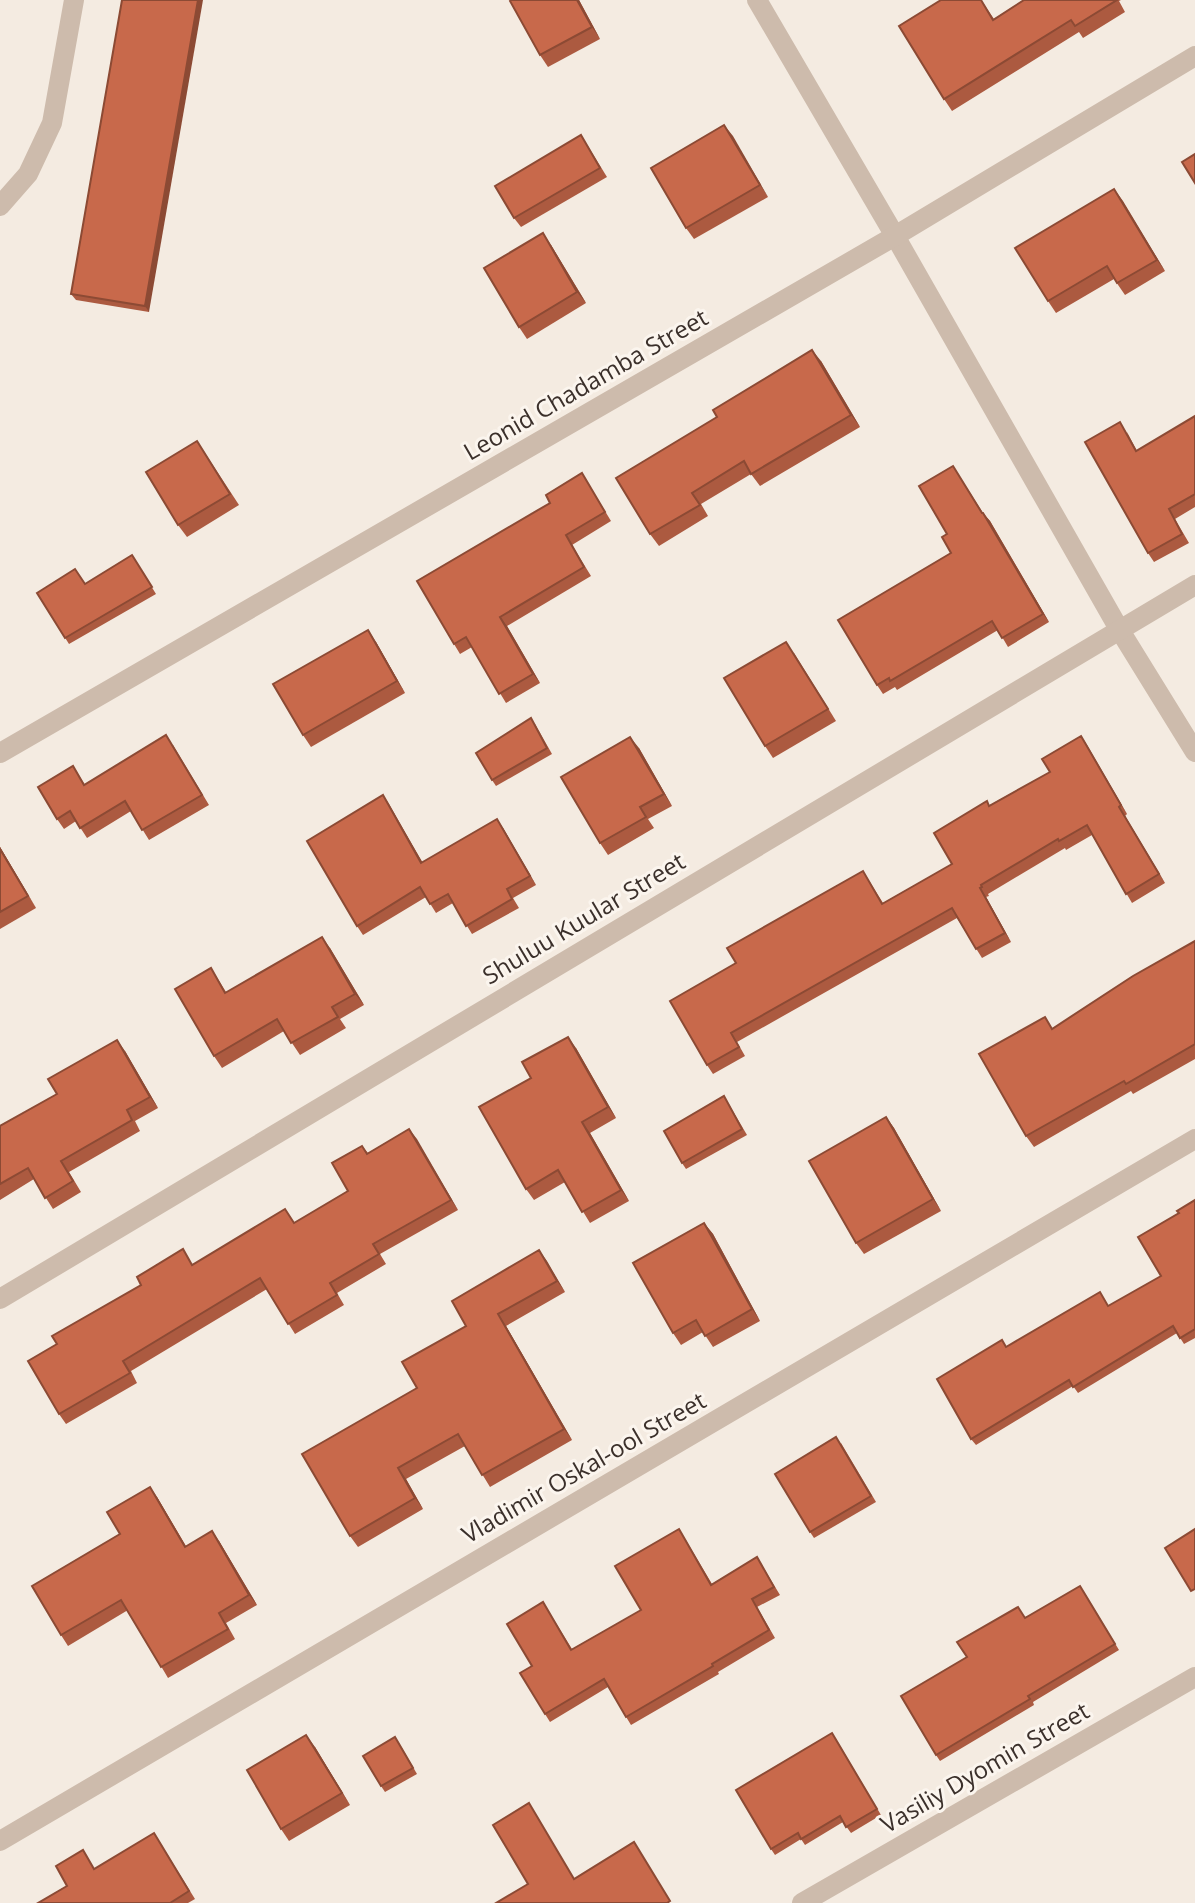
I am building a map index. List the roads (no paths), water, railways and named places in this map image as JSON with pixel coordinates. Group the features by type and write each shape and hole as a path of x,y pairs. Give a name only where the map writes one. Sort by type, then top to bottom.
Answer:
{"street":[{"path":"0,206 28,174 52,123 74,0"},
{"path":"757,0 1119,629 1195,752"},
{"name":"Leonid Chadamba Street","path":"0,753 895,236 1195,56"},
{"name":"Shuluu Kuular Street","path":"0,1299 1195,585"},
{"name":"Vladimir Oskal-ool Street","path":"0,1841 1195,1139"},
{"name":"Vasiliy Dyomin Street","path":"802,1903 1195,1677"}]}
